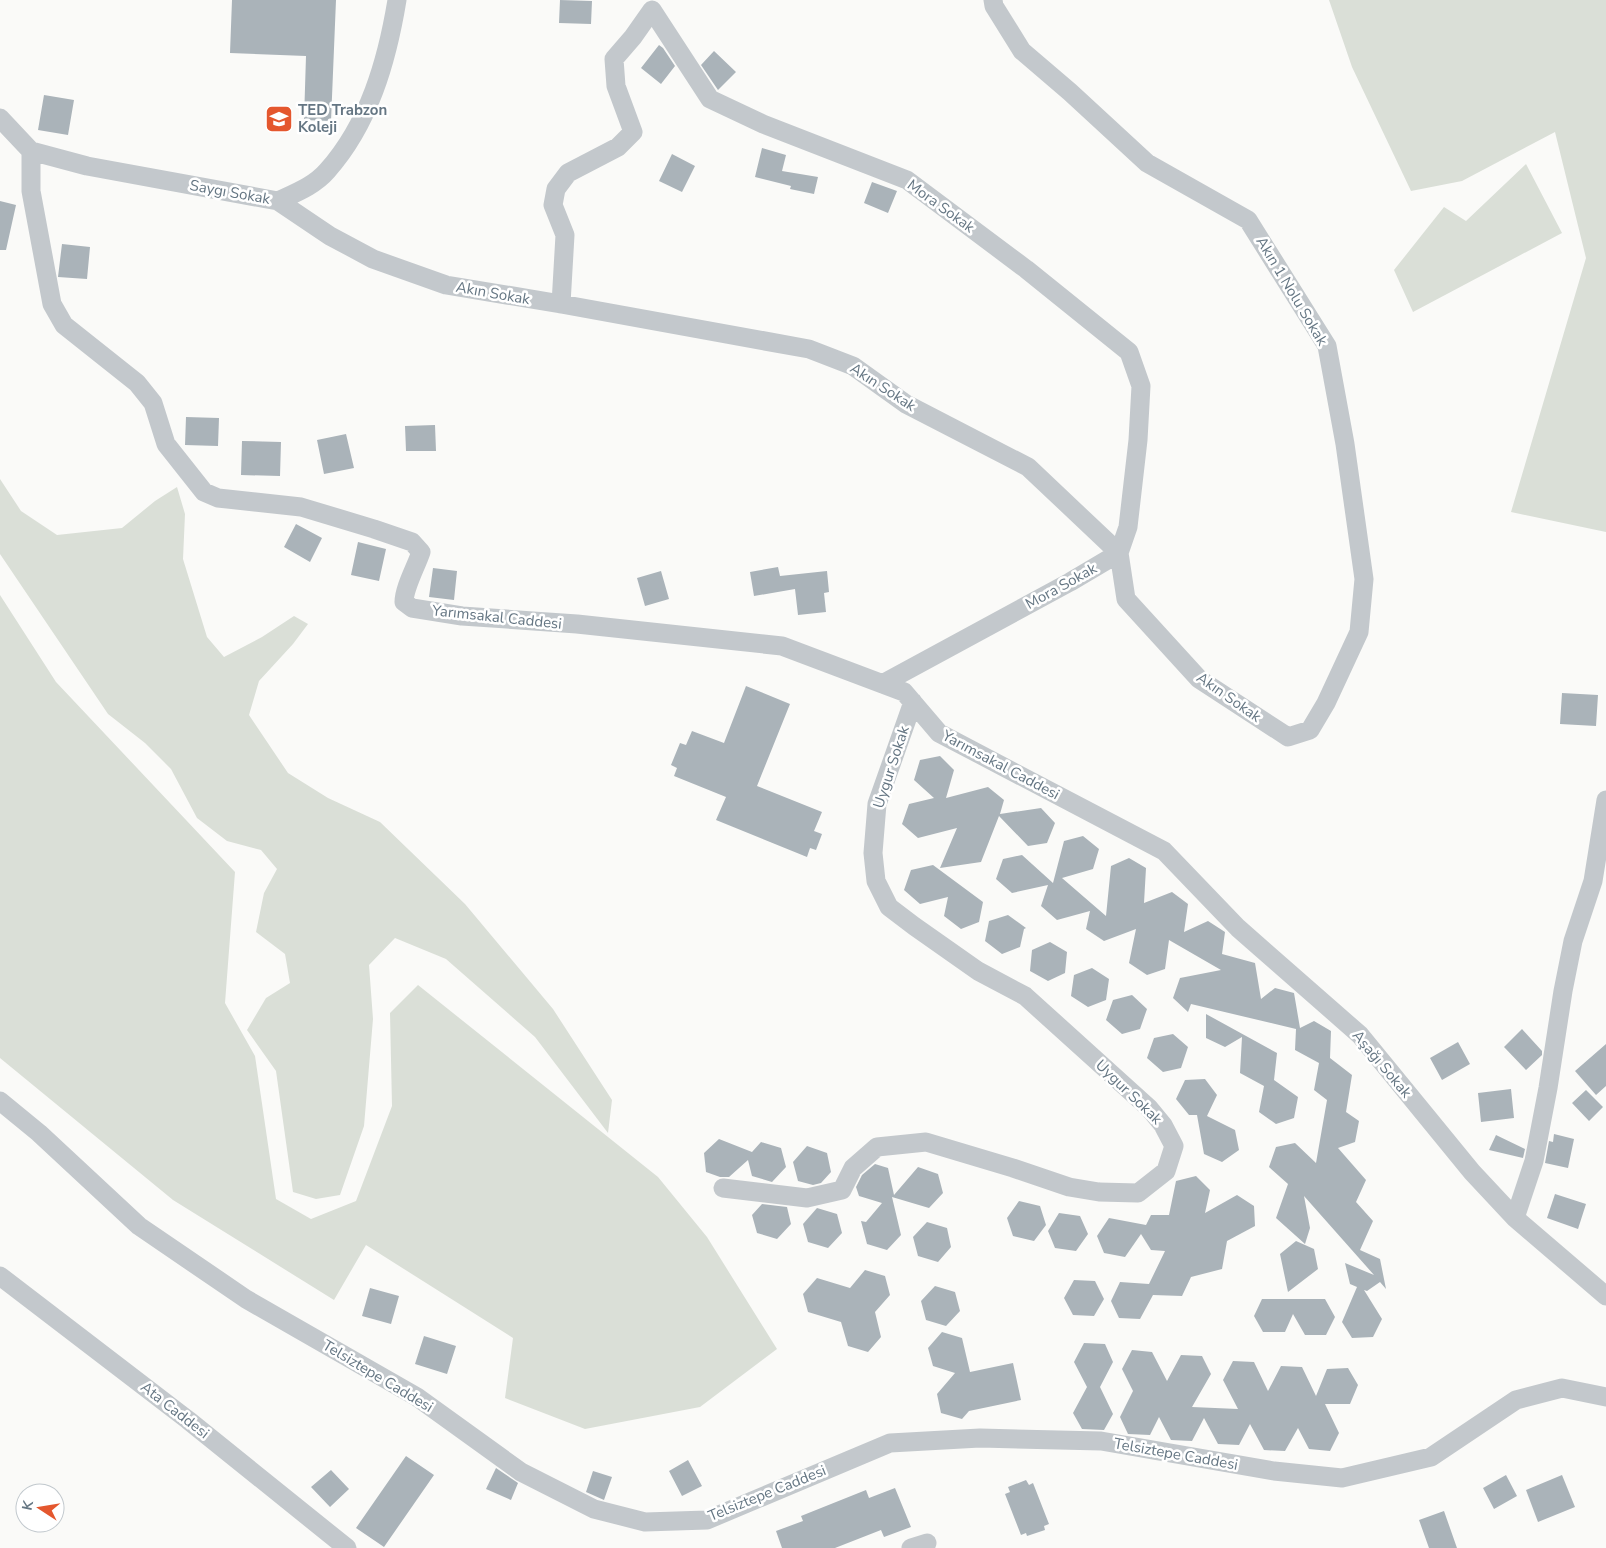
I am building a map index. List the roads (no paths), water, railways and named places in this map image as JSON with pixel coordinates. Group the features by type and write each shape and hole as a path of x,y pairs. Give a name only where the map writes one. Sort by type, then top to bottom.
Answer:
{"street":[{"name":"Saygı Sokak","path":"31,151 87,166 278,201 305,189 326,172 348,142 374,96 397,0"},
{"name":"Akın 1 Nolu Sokak","path":"993,0 994,6 1022,51 1147,163 1248,220 1327,346 1345,444 1364,579 1360,632 1326,703 1310,730 1288,737"},
{"name":"Mora Sokak","path":"561,304 565,266 565,235 552,205 556,189 568,173 618,147 632,132 616,86 614,59 633,37 652,10 710,99 764,124 907,180 1026,269 1129,352 1141,386 1138,440 1128,527 1119,552 1070,582 882,684"},
{"path":"0,118 31,151"},
{"name":"Yarımsakal Caddesi","path":"31,151 31,190 52,304 64,325 137,383 154,403 166,444 204,492 218,498 301,507 412,542 421,552 404,594 404,602 412,608 462,616 577,624 782,646 904,692 939,733 1164,851 1213,902"},
{"name":"Akın Sokak","path":"278,201 330,236 373,260 446,286 561,304 809,349 853,366 906,404 1028,467 1119,552 1126,598 1199,679 1288,737"},
{"name":"Uygur Sokak","path":"723,1188 807,1198 842,1190 853,1168 877,1147 926,1142 1069,1187 1099,1192 1138,1193 1166,1171 1174,1146 1163,1125 1149,1108 1025,996 978,971 889,907 876,881 873,853 877,804 912,702"},
{"path":"1515,1218 1534,1161 1548,1088 1563,991 1574,941 1594,880 1606,800"},
{"name":"Aşağı Sokak","path":"1213,902 1238,928 1360,1035 1472,1172 1515,1218 1606,1296"},
{"name":"Telsiztepe Caddesi","path":"0,1101 39,1133 139,1226 246,1299 416,1397 521,1472 594,1509 645,1522 706,1520 890,1443 980,1438 1101,1441 1274,1471 1342,1478 1431,1457 1516,1400 1562,1388 1606,1397"},
{"name":"Ata Caddesi","path":"0,1276 188,1420 347,1548"}],"place":[{"name":"TED Trabzon Koleji","path":"279,119"}]}
